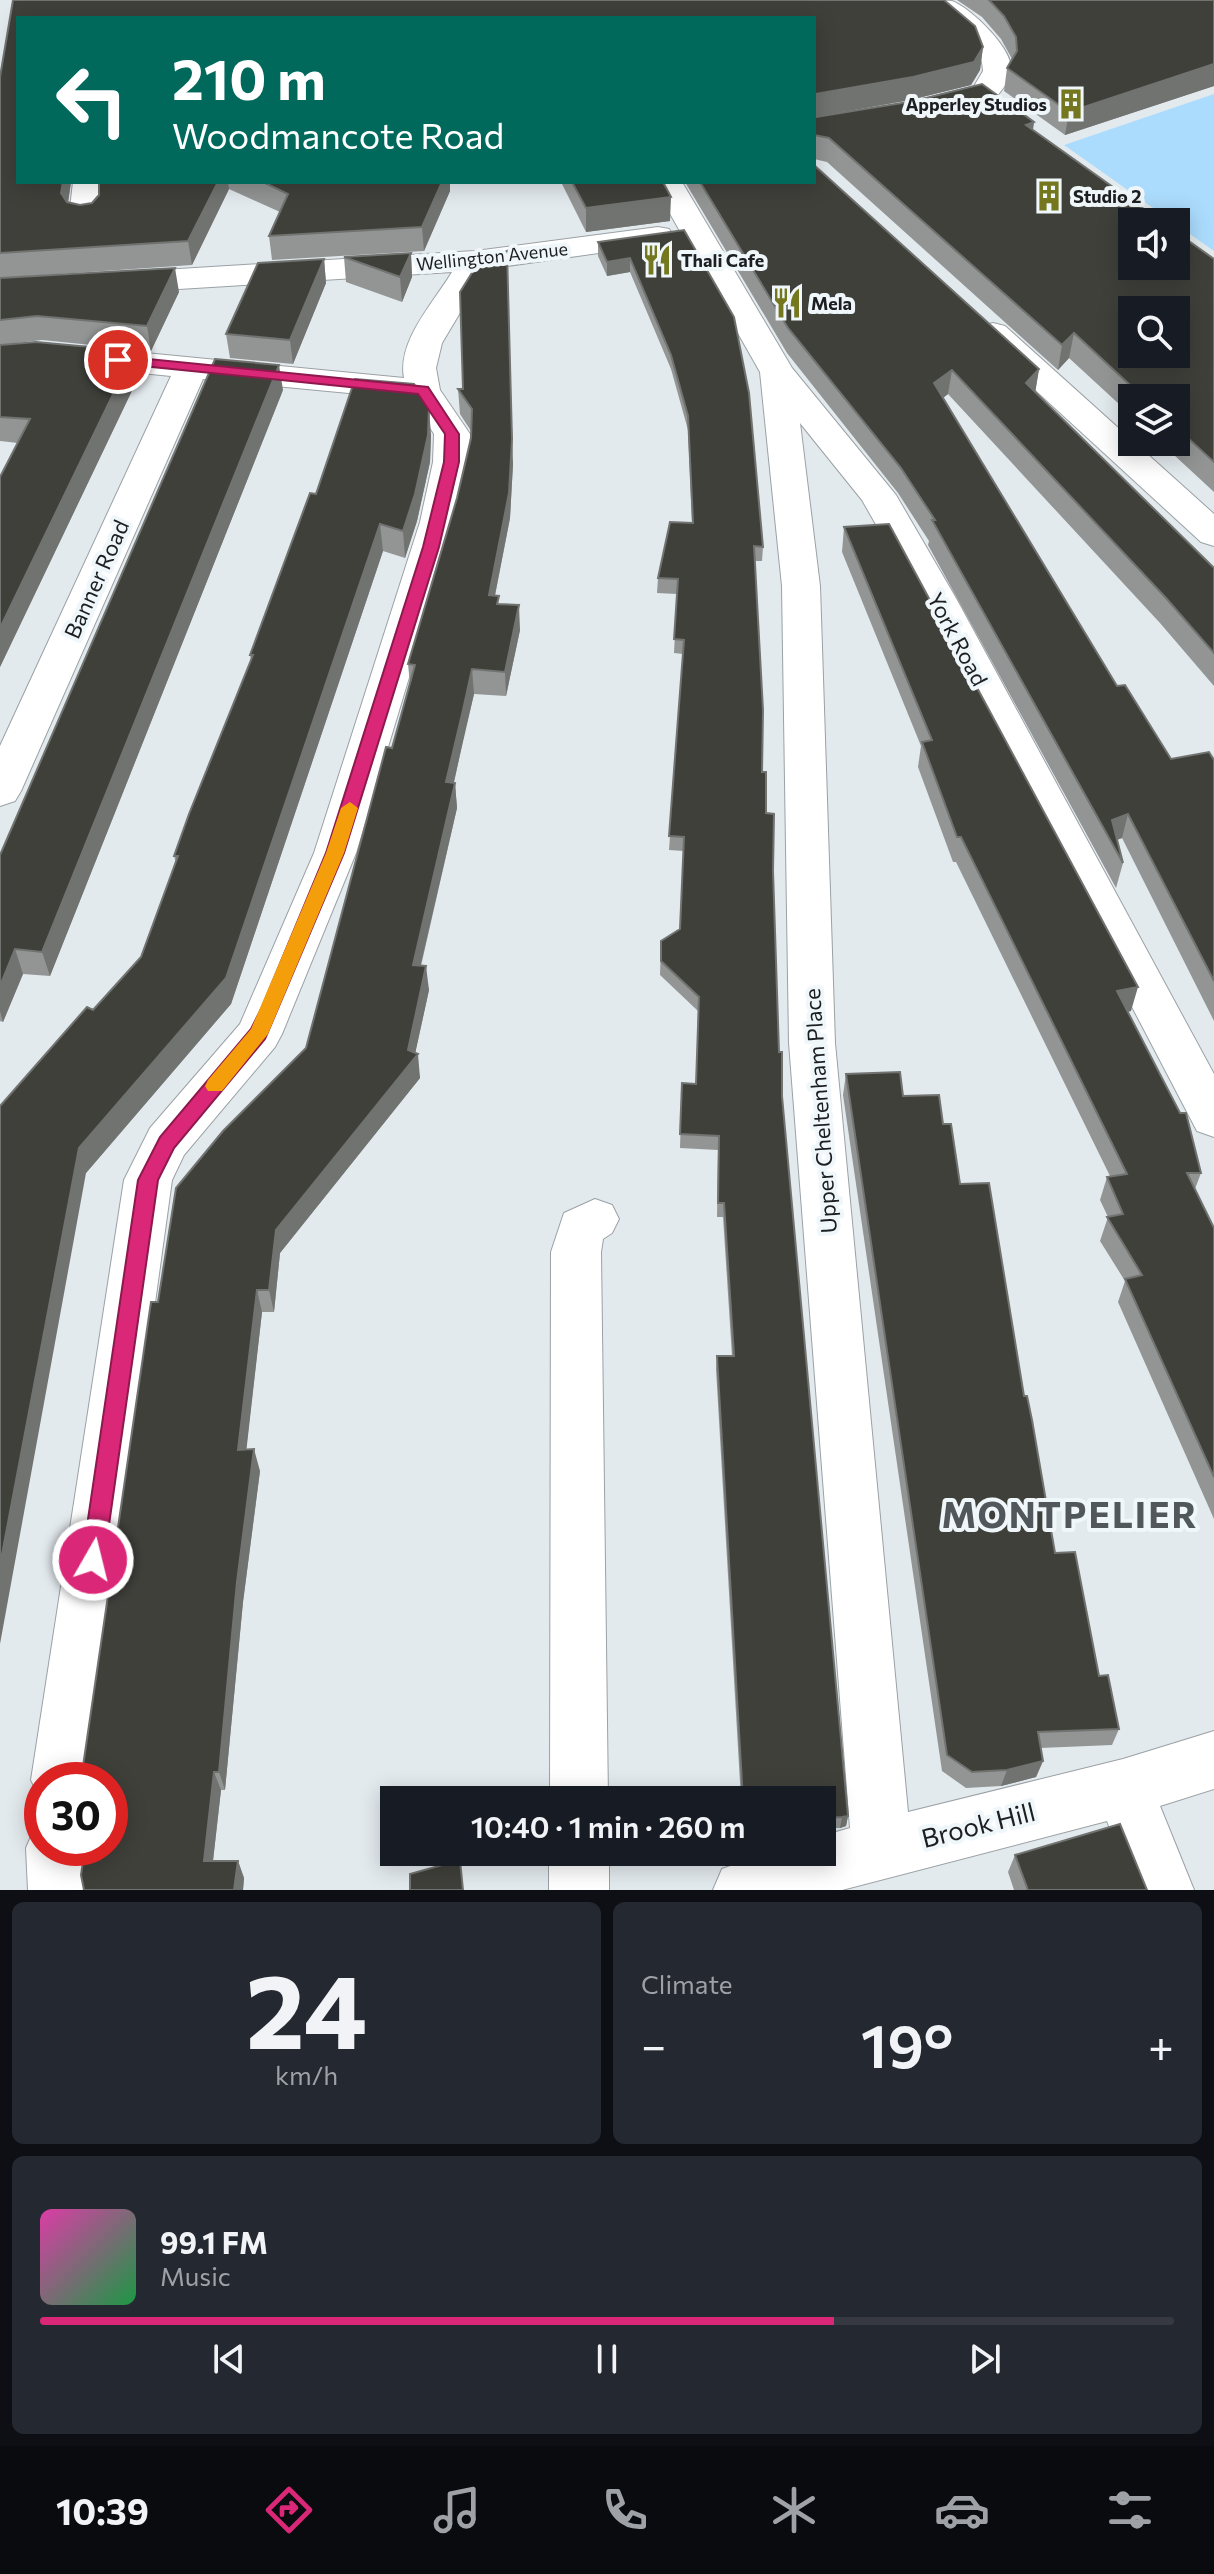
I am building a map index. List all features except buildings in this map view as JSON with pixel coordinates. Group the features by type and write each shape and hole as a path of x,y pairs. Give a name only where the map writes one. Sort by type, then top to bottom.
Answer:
{"street":[{"path":"816,129 994,102 997,74 1011,65 934,0"},
{"path":"85,217 88,184"},
{"name":"York Road","path":"668,184 777,372 878,495 951,598 1214,1118"},
{"name":"Wellington Avenue","path":"0,290 475,261 696,230"},
{"path":"63,1762 148,1180 167,1142 259,1034 335,853 434,536 451,462 452,434 423,390 419,368 425,343 475,261"},
{"path":"967,309 1214,534"},
{"path":"0,357 42,353 423,390"},
{"name":"Banner Road","path":"1,789 191,368"},
{"name":"Upper Cheltenham Place","path":"777,372 801,586 812,1043 882,1848"},
{"path":"579,1786 576,1252 581,1228 595,1219"},
{"name":"Brook Hill","path":"743,1890 882,1848 1123,1788 1214,1760"},
{"path":"1123,1788 1164,1890"},
{"path":"57,1866 58,1890"},
{"path":"579,1866 579,1890"}],"shaded area":[{"path":"1214,94 1214,251 1190,234 1190,208 1153,208 1064,145"}],"slow traffic":[{"path":"215,1086 259,1034 335,853 350,808"}],"place":[{"name":"Apperley Studios","path":"1071,104"},
{"name":"Studio 2","path":"1049,196"},
{"name":"Thali Cafe","path":"657,260"},
{"name":"Mela","path":"787,303"}],"district":[{"name":"MONTPELIER","path":"1070,1513"}],"route":[{"path":"93,1560 148,1180 167,1142 259,1034 335,853 438,522 451,462 452,434 423,390 118,360"}]}
